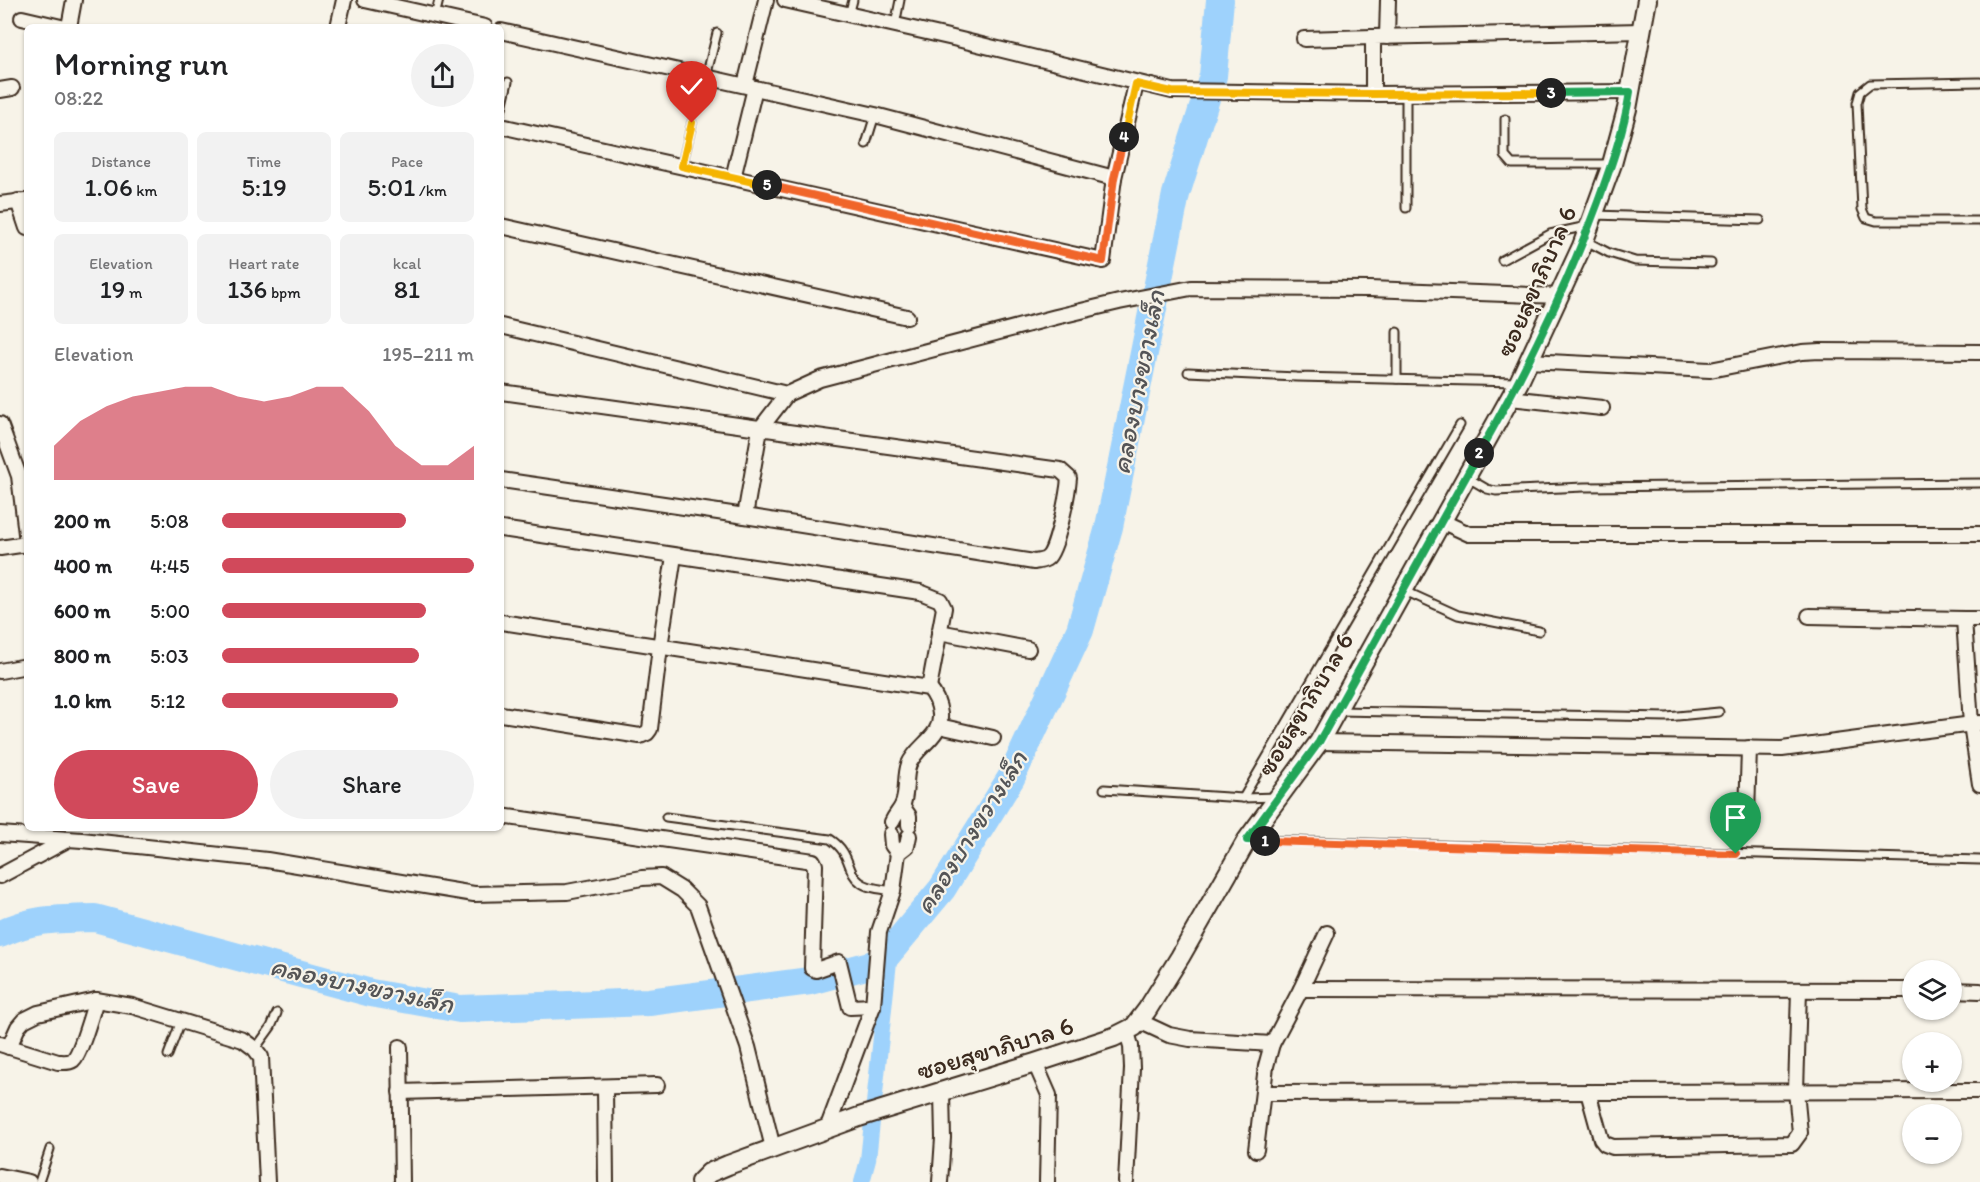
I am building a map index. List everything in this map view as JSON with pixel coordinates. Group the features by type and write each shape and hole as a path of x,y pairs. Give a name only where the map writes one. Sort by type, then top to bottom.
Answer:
{"street":[{"path":"70,24 75,0"},
{"path":"339,24 344,0"},
{"path":"365,0 471,24"},
{"path":"733,178 766,0"},
{"path":"785,0 1172,92 1373,94 1630,92"},
{"path":"1387,37 1388,0"},
{"name":"ซอยสุขาภิบาล 6","path":"700,1182 709,1173 773,1148 884,1109 1035,1063 1133,1027 1180,957 1247,840 1319,742 1519,382 1560,296 1612,164 1627,109 1647,0"},
{"path":"22,18 48,24"},
{"path":"1304,39 1641,31"},
{"path":"504,32 875,115 1114,178"},
{"path":"1372,37 1373,94"},
{"path":"504,127 1103,261 1114,178 1136,84"},
{"path":"0,204 23,201"},
{"path":"504,227 906,317"},
{"path":"745,516 760,429 787,394 820,379 1119,302 1191,288 1369,290 1560,296"},
{"path":"504,327 787,394"},
{"path":"1528,361 1710,370 1802,352 1980,352"},
{"path":"504,392 1060,470 1069,477 1053,551 1046,560 1034,562 504,480"},
{"path":"1510,398 1602,408"},
{"path":"1,426 19,476 24,518"},
{"path":"1441,521 1470,534 1980,534"},
{"path":"504,529 920,592 940,600 943,604 929,688 938,702 939,726 936,733 910,762 902,806 895,815 892,845 898,853 893,891 879,932 873,1005 832,1127"},
{"path":"0,548 24,544"},
{"path":"504,714 644,735 650,729 674,556"},
{"path":"1809,616 1980,619"},
{"path":"1964,619 1976,723 1980,784"},
{"path":"504,622 929,688"},
{"path":"939,632 1028,649"},
{"path":"0,671 24,667"},
{"path":"1319,742 1782,749 1976,723"},
{"path":"939,726 993,738"},
{"path":"1747,815 1749,748"},
{"path":"898,853 907,846 909,831 909,816 902,806"},
{"path":"504,816 813,861 815,864 812,968 816,970 837,962 841,966 850,1007 873,1005"},
{"path":"108,831 110,843"},
{"path":"0,834 67,834 110,843 267,860 474,894 567,892 642,878 661,877 682,890 698,906 748,1047 773,1148"},
{"path":"0,876 67,834"},
{"path":"1256,1150 1266,1066 1272,1044 1328,933"},
{"path":"1301,989 1902,990"},
{"path":"1588,1092 1601,1139 1605,1144 1613,1147 1792,1144 1800,1133 1796,1091 1799,990"},
{"path":"1962,990 1980,991"},
{"path":"96,1000 73,1060 58,1062 4,1045 24,1020 38,1013 96,1000 132,1006 243,1040 261,1057 267,1182"},
{"path":"1126,1182 1133,1027 1190,1039 1272,1044"},
{"path":"400,1047 402,1182"},
{"path":"1035,1063 1049,1095 1047,1182"},
{"path":"400,1092 657,1085"},
{"path":"605,1088 606,1182"},
{"path":"1264,1093 1980,1091"},
{"path":"940,1182 943,1138 942,1092"},
{"path":"0,1176 29,1182"}],"lane":[{"path":"435,16 439,0"},
{"path":"849,15 853,0"},
{"path":"895,25 900,0"},
{"path":"706,77 717,33"},
{"path":"504,99 508,82"},
{"path":"1980,82 1870,84 1860,92 1857,103 1862,209 1866,218 1876,221 1980,221"},
{"path":"1406,94 1406,208"},
{"path":"866,144 875,115"},
{"path":"1505,119 1505,156 1512,164 1612,164"},
{"path":"682,166 692,123"},
{"path":"1503,260 1550,234 1589,227 1760,219"},
{"path":"1589,227 1609,253 1635,261 1711,263"},
{"path":"1396,332 1397,379"},
{"path":"1188,372 1519,382"},
{"path":"1243,798 1460,425"},
{"path":"1466,477 1487,489 1496,491 1584,487 1980,483"},
{"path":"1402,590 1458,615 1539,631"},
{"path":"1335,711 1667,717 1719,712"},
{"path":"1104,789 1243,798 1279,797"},
{"path":"666,817 830,839 846,853 855,876 860,882 867,886 893,891"},
{"path":"1247,840 1980,860"},
{"path":"255,1049 271,1027 277,1013"},
{"path":"168,1055 181,1021"},
{"path":"39,1182 50,1149"}],"waterway":[{"name":"คลองบางขวางเล็ก","path":"0,934 35,922 95,918 371,993 460,1009 649,1002 810,981 881,962 942,889 1011,778 1080,630 1109,527 1176,194 1213,76 1220,0"},
{"path":"862,1182 868,1160 890,952"}],"route":[{"path":"692,123 682,166 1103,261 1114,178 1136,84 1172,92 1373,94 1630,92 1612,164 1582,246 1519,382 1319,742 1247,840 1736,854"}]}
